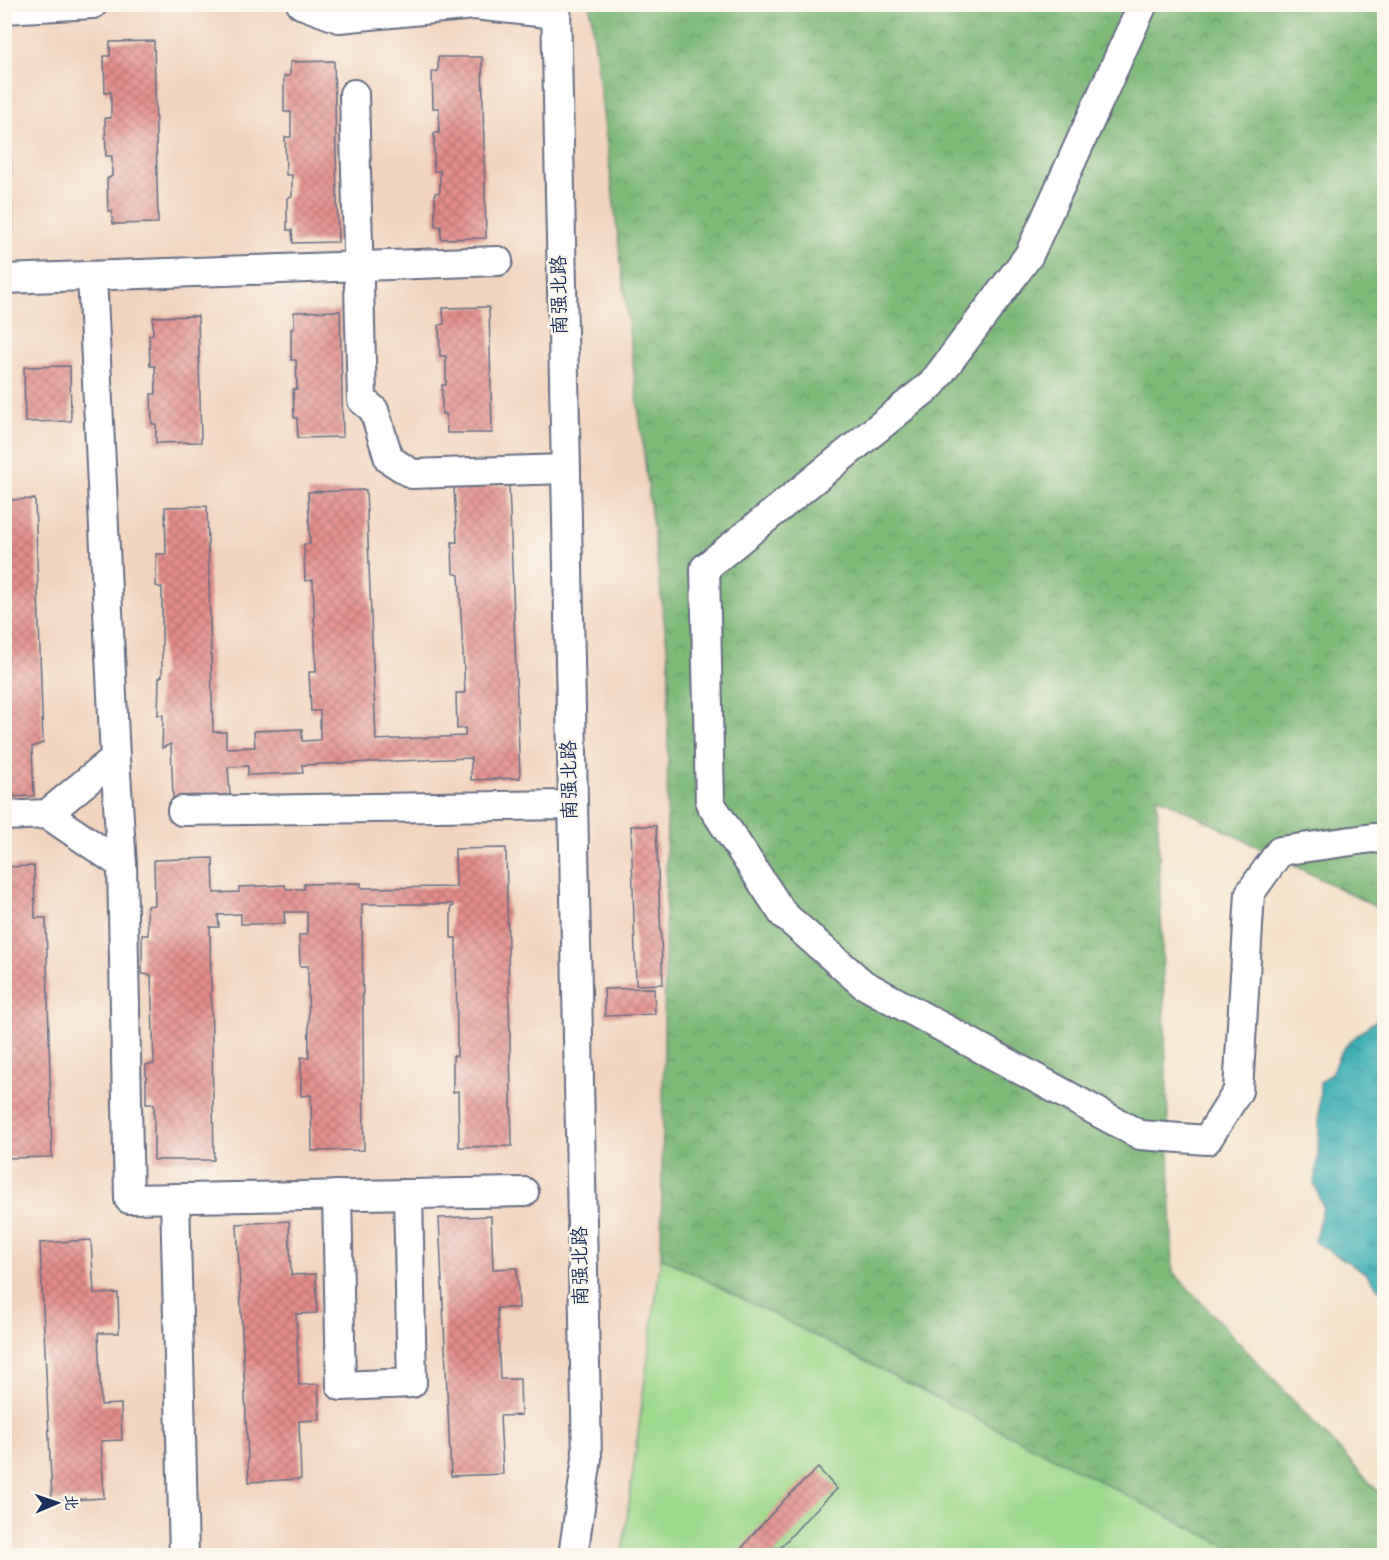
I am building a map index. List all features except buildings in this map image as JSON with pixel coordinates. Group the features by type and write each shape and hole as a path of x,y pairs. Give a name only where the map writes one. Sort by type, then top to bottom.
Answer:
{"street":[{"path":"4,9 93,4"},
{"path":"301,4 339,18 474,5 556,9"},
{"path":"1143,4 1029,255 932,384 705,568 710,803 783,914 863,984 1140,1135 1207,1140 1238,1091 1250,893 1280,851 1384,838"},
{"name":"南强北路","path":"556,9 587,1458 573,1556"},
{"path":"354,94 362,400 374,410 389,459 412,474 566,470"},
{"path":"4,279 498,261"},
{"path":"92,276 122,865 129,1199 524,1191"},
{"path":"4,816 46,814 115,758"},
{"path":"182,811 573,805"},
{"path":"46,814 122,865"},
{"path":"337,1195 341,1386 412,1383 408,1194"},
{"path":"175,1198 184,1556"}],"shaded area":[{"path":"5,5 665,5 669,663 661,1257 1244,1555 5,1556"}],"green space":[{"path":"590,5 1384,5 1384,911 1157,796 1173,1272 1384,1498 1384,1555 1244,1555 661,1257 669,662"},
{"path":"661,1257 1244,1555 622,1556"}],"water":[{"path":"1384,1016 1384,1295 1365,1272 1314,1242 1323,1207 1314,1182 1318,1158 1320,1083 1331,1073 1348,1043 1369,1025"}]}
